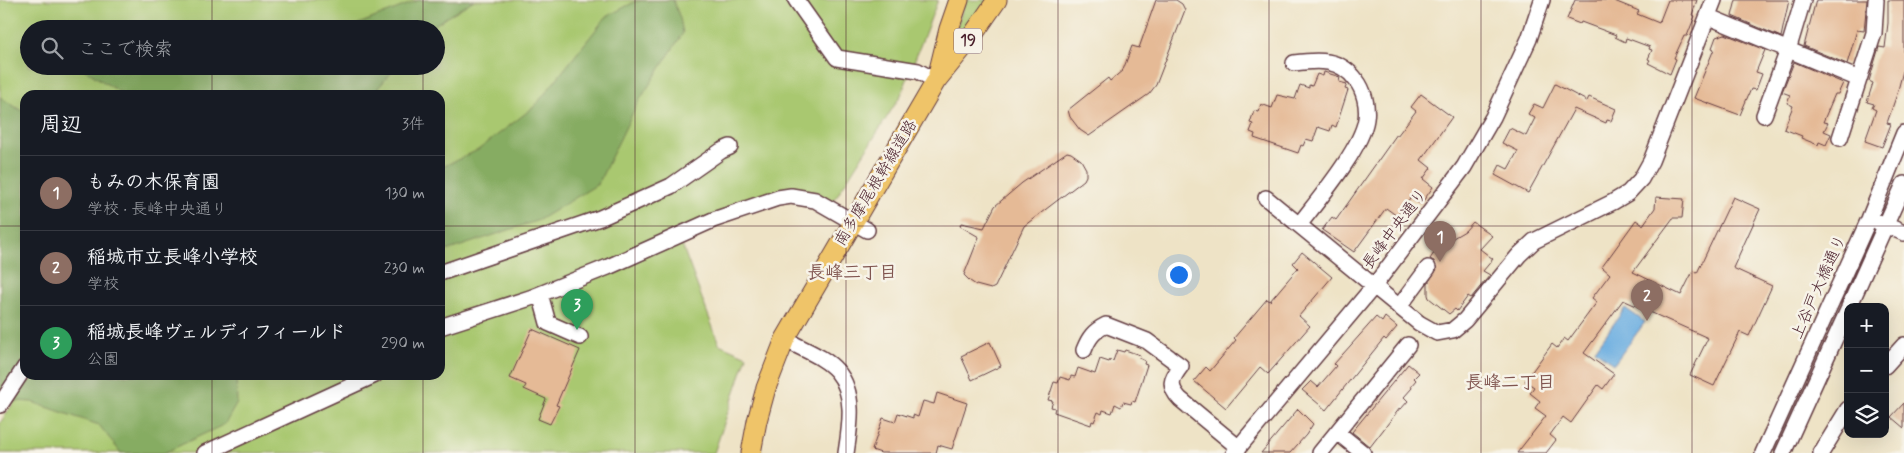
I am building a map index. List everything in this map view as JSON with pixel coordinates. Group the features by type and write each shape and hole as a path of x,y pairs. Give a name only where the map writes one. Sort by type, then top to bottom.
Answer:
{"main road":[{"name":"南多摩尾根幹線道路","path":"936,80 949,29 959,0"},
{"name":"南多摩尾根幹線道路","path":"751,453 756,421 766,388 785,339 860,226 936,80 970,39 997,0"}],"street":[{"name":"長峰中央通り","path":"1236,450 1374,286 1464,166 1493,116 1529,39 1542,0"},
{"path":"1266,198 1419,323 1437,333 1454,330 1534,241 1614,202 1628,193 1641,179 1651,161 1709,17 1714,0"},
{"path":"1764,115 1788,50 1803,0"},
{"path":"1840,138 1874,33 1876,0"},
{"path":"798,1 837,58 918,71 936,80"},
{"path":"1709,17 1859,79"},
{"path":"1294,63 1320,60 1344,67 1359,84 1364,95 1366,112 1363,131 1353,151 1300,225"},
{"name":"上谷戸大橋通り","path":"1763,453 1869,219 1904,133"},
{"path":"445,271 600,218 638,202 671,186 721,151 730,147"},
{"path":"1852,303 1904,184"},
{"path":"445,325 540,294 608,267 713,220 778,198 791,196 815,200 860,226"},
{"path":"1869,219 1904,233"},
{"path":"1399,307 1428,268"},
{"path":"540,294 548,323 580,337"},
{"path":"1783,453 1844,319"},
{"path":"1084,350 1094,331 1106,325 1147,341 1181,366 1172,383 1173,391 1236,450"},
{"path":"785,339 825,362 837,371 844,382 850,404 850,426 846,453"},
{"path":"1889,362 1904,345"},
{"path":"1320,453 1408,346"},
{"path":"0,405 20,375"},
{"path":"205,453 364,380"},
{"path":"1821,453 1844,416"},
{"path":"1337,432 1363,453"}],"green space":[{"path":"0,0 938,0 901,95 833,202 815,192 794,190 676,229 719,344 747,356 714,453 0,453 0,423 29,380 445,380 445,90 20,90 20,216 0,186"},
{"path":"419,0 474,0 442,20 369,20"},
{"path":"673,0 683,33 637,104 598,184 539,220 445,251 445,166 478,150 535,106 606,17 636,1"},
{"path":"966,0 993,0 965,38 955,31"},
{"path":"93,75 389,75 376,90 116,90"},
{"path":"0,97 20,110 20,380 236,380 237,403 225,424 164,453 121,453 99,425 32,402 0,400"}],"water":[{"path":"1625,308 1645,322 1614,364 1595,350"}],"building":[{"path":"1156,0 1176,0 1182,4 1185,10 1156,85 1149,94 1089,136 1080,130 1070,117 1068,110 1108,78 1110,81 1123,70 1132,46 1139,48"},
{"path":"1575,0 1612,0 1639,11 1637,14 1659,23 1668,0 1697,0 1692,15 1695,16 1687,36 1684,36 1674,58 1676,59 1670,74 1648,63 1652,50 1649,49 1650,47 1626,38 1625,42 1615,37 1616,35 1567,19"},
{"path":"1736,0 1789,0 1781,37 1732,16"},
{"path":"1816,0 1867,0 1864,31 1857,30 1847,64 1804,46"},
{"path":"1888,0 1904,0 1904,67 1887,123 1891,124 1882,147 1865,141 1876,110 1872,108 1874,104 1867,102 1873,83 1869,81 1879,47 1885,48"},
{"path":"1725,34 1765,50 1756,72 1762,74 1756,90 1751,89 1740,115 1694,98 1714,49 1712,48 1716,37"},
{"path":"1794,62 1843,83 1838,94 1835,94 1823,122 1828,123 1824,131 1831,134 1826,145 1819,142 1818,145 1784,129 1793,106 1787,103 1790,95 1782,92"},
{"path":"1324,72 1340,77 1339,82 1347,84 1345,89 1348,90 1336,127 1332,125 1330,131 1318,127 1313,141 1306,139 1298,153 1254,138 1255,134 1250,132 1253,124 1250,123 1254,111 1258,112 1261,104 1272,108 1277,95 1295,99 1300,85 1309,88 1309,85 1312,86 1317,74 1323,76"},
{"path":"1555,84 1587,101 1589,97 1616,109 1611,121 1607,120 1606,123 1574,109 1528,193 1495,175 1500,165 1508,169 1518,151 1502,143 1510,128 1526,136 1535,118 1528,114 1534,104 1543,108"},
{"path":"1421,94 1452,117 1421,160 1431,168 1423,179 1433,187 1421,204 1410,198 1397,216 1386,208 1354,252 1322,230 1332,217 1336,220 1397,134 1397,136 1416,111 1411,107"},
{"path":"1067,152 1081,160 1086,169 1084,180 1024,226 995,287 991,289 976,285 970,281 964,275 979,237 960,226 961,223 984,228 995,206 1022,183"},
{"path":"1656,197 1684,199 1682,218 1673,218 1633,272 1681,295 1693,271 1697,273 1733,197 1760,209 1733,268 1772,286 1749,336 1740,332 1714,386 1690,375 1708,338 1623,300 1584,353 1614,374 1603,389 1598,385 1571,423 1563,417 1550,435 1556,440 1546,453 1517,453 1546,416 1535,408 1540,401 1530,393 1534,387 1525,381 1552,344 1557,348 1564,338 1568,341 1597,302 1592,298 1610,274 1602,267 1636,220 1643,225 1655,208"},
{"path":"1473,222 1492,236 1480,249 1493,259 1483,271 1490,275 1471,298 1468,296 1457,311 1455,309 1449,314 1429,298 1428,283 1437,269 1434,261 1430,259 1434,253 1437,255 1453,238 1465,231"},
{"path":"1302,252 1332,277 1299,316 1310,326 1268,374 1260,367 1226,408 1194,381 1206,367 1210,371 1236,340 1234,338 1267,299 1270,301 1298,268 1293,263"},
{"path":"1376,317 1382,322 1385,317 1397,327 1386,340 1384,338 1326,410 1302,390 1311,381 1318,387 1336,366 1334,364"},
{"path":"532,329 580,350 556,405 559,406 550,424 538,419 546,399 524,389 526,385 510,378"},
{"path":"990,342 1001,366 972,380 961,356"},
{"path":"1117,350 1124,352 1125,350 1140,355 1139,358 1145,361 1144,364 1147,365 1135,402 1132,401 1131,404 1123,402 1121,407 1115,404 1112,413 1103,410 1102,414 1098,412 1091,425 1054,412 1055,408 1051,407 1053,401 1048,400 1054,382 1058,383 1060,377 1070,380 1071,376 1075,377 1078,368 1095,374 1100,359 1109,362 1110,360 1113,361"},
{"path":"1408,364 1419,373 1414,378 1416,380 1411,386 1412,388 1404,397 1408,401 1400,408 1370,447 1352,432"},
{"path":"937,393 967,403 952,449 938,445 936,453 881,453 872,450 883,418 895,422 898,413 913,418 913,415 918,417 923,401 934,404"},
{"path":"1904,403 1904,428 1891,417"},
{"path":"1298,409 1313,424 1306,435 1290,453 1261,453"}],"place":[{"name":"もみの木保育園","path":"1440,262"},
{"name":"稲城市立長峰小学校","path":"1647,321"},
{"name":"稲城長峰ヴェルディフィールド","path":"577,330"}],"district":[{"name":"長峰三丁目","path":"852,273"},
{"name":"長峰二丁目","path":"1510,383"}]}
